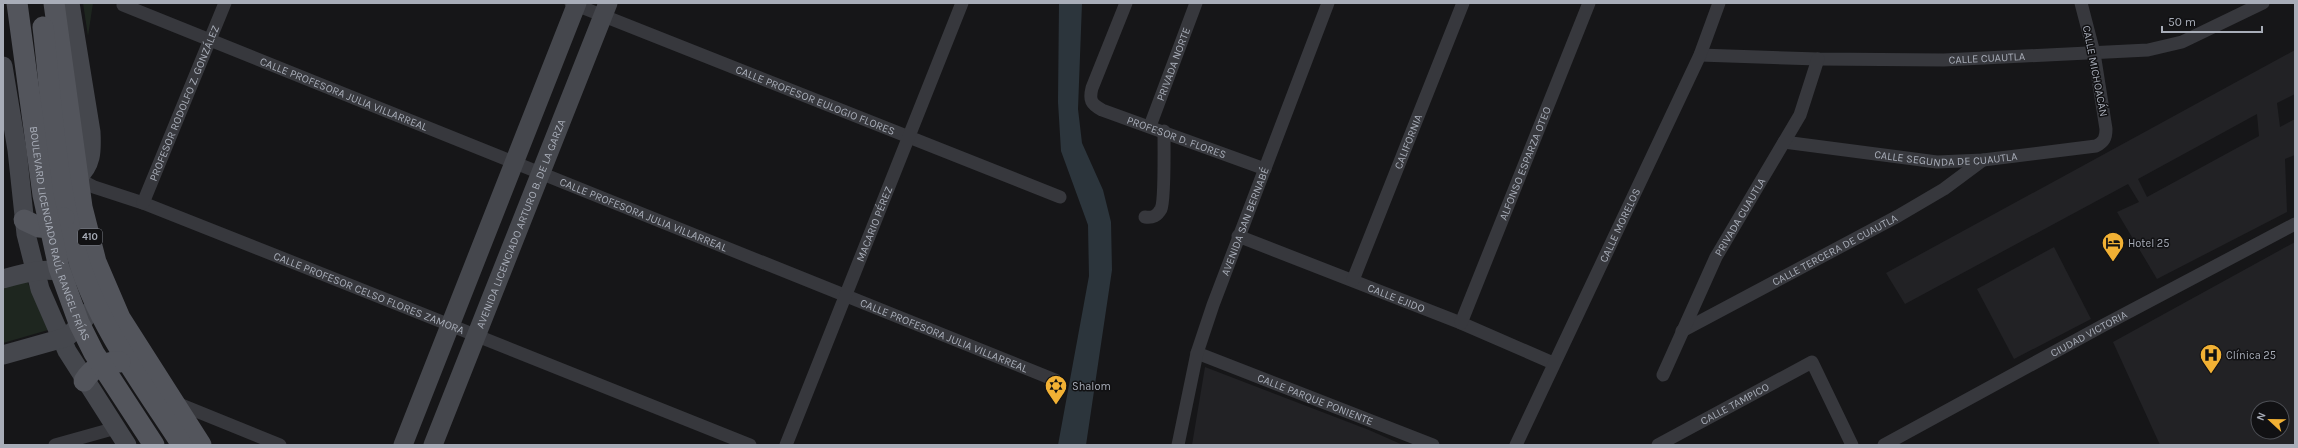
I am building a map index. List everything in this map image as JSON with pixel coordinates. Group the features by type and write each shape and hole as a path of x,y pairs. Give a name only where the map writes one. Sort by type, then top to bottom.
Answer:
{"main road":[{"name":"BOULEVARD LICENCIADO RAÚL RANGEL FRÍAS","path":"17,3 43,195 59,268 76,317 94,353 154,445"},
{"path":"40,3 66,210 77,257 96,303 128,363 182,445"},
{"name":"410","path":"54,3 78,178 96,262 110,298 135,344 201,445"},
{"path":"24,220 40,227 52,228 62,222 66,210"},
{"path":"84,381 97,367 104,363 128,363"}],"street":[{"path":"70,3 91,138 90,161 78,178"},
{"name":"PROFESOR RODOLFO Z. GONZÁLEZ","path":"143,203 225,3"},
{"name":"MACARIO PÉREZ","path":"786,445 962,3"},
{"name":"PROFESOR D. FLORES","path":"1126,3 1092,88 1090,101 1102,110 1164,131 1265,169"},
{"name":"PRIVADA NORTE","path":"1150,126 1196,3"},
{"name":"AVENIDA SAN BERNABÉ","path":"1178,445 1198,353 1213,305 1328,3"},
{"name":"CALIFORNIA","path":"1353,280 1463,3"},
{"name":"ALFONSO ESPARZA OTEO","path":"1461,323 1589,3"},
{"name":"CALLE MORELOS","path":"1516,445 1700,55 1719,3"},
{"name":"CALLE MICHOACÁN","path":"2081,3 2094,53 2106,129 2105,139"},
{"name":"CALLE CUAUTLA","path":"1700,55 1818,59 1944,60 2148,50 2182,42 2264,3"},
{"path":"403,445 515,164 575,4"},
{"name":"CALLE PROFESOR EULOGIO FLORES","path":"575,4 605,9 909,138 1060,197"},
{"name":"CALLE PROFESORA JULIA VILLARREAL","path":"122,5 210,42 1055,380"},
{"name":"AVENIDA LICENCIADO ARTURO B. DE LA GARZA","path":"433,445 605,9"},
{"name":"PRIVADA CUAUTLA","path":"1663,375 1716,257 1802,109 1818,59"},
{"name":"BOULEVARD LICENCIADO RAÚL RANGEL FRÍAS","path":"3,66 17,150 24,220 34,271 61,339 84,381 127,445"},
{"path":"1145,217 1152,218 1156,215 1163,203 1164,131"},
{"name":"CALLE SEGUNDA DE CUAUTLA","path":"1784,142 1937,162 1983,160 2096,146 2105,139"},
{"name":"CALLE TERCERA DE CUAUTLA","path":"1682,331 1898,216 1944,189 1983,160"},
{"name":"CALLE PROFESOR CELSO FLORES ZAMORA","path":"78,178 94,187 143,203 750,445"},
{"name":"CIUDAD VICTORIA","path":"1884,445 2104,325 2295,224"},
{"name":"CALLE EJIDO","path":"1238,236 1461,323 1554,363"},
{"path":"3,279 34,271 58,270 86,281"},
{"path":"3,355 61,339 75,330 96,303"},
{"name":"CALLE PARQUE PONIENTE","path":"1198,353 1433,445"},
{"name":"CALLE TAMPICO","path":"1658,445 1812,362 1852,445"},
{"path":"173,402 280,445"},
{"path":"55,445 116,428"}],"shaded area":[{"path":"83,3 93,3 88,36"},
{"path":"1059,3 1082,3 1078,109 1082,143 1103,190 1111,222 1112,270 1086,445 1058,445 1089,276 1088,225 1061,151 1058,102"},
{"path":"2295,50 2295,94 2277,103 2280,127 2295,119 2295,155 2285,159 2287,212 2157,279 2117,212 2139,202 2128,184 1905,304 1886,273","holes":["2257,114 2259,136 2147,197 2138,179"]},
{"name":"Clínica 25","path":"2295,242 2295,445 2160,445 2113,342"},
{"path":"2054,247 2091,319 2014,359 1977,289"},
{"path":"27,281 48,330 3,343 3,288"},
{"path":"1205,367 1369,430 1403,445 1192,445"}],"place":[{"name":"Hotel 25","path":"2113,262"},
{"name":"Clínica 25","path":"2211,374"},
{"name":"Shalom","path":"1056,406"}]}
